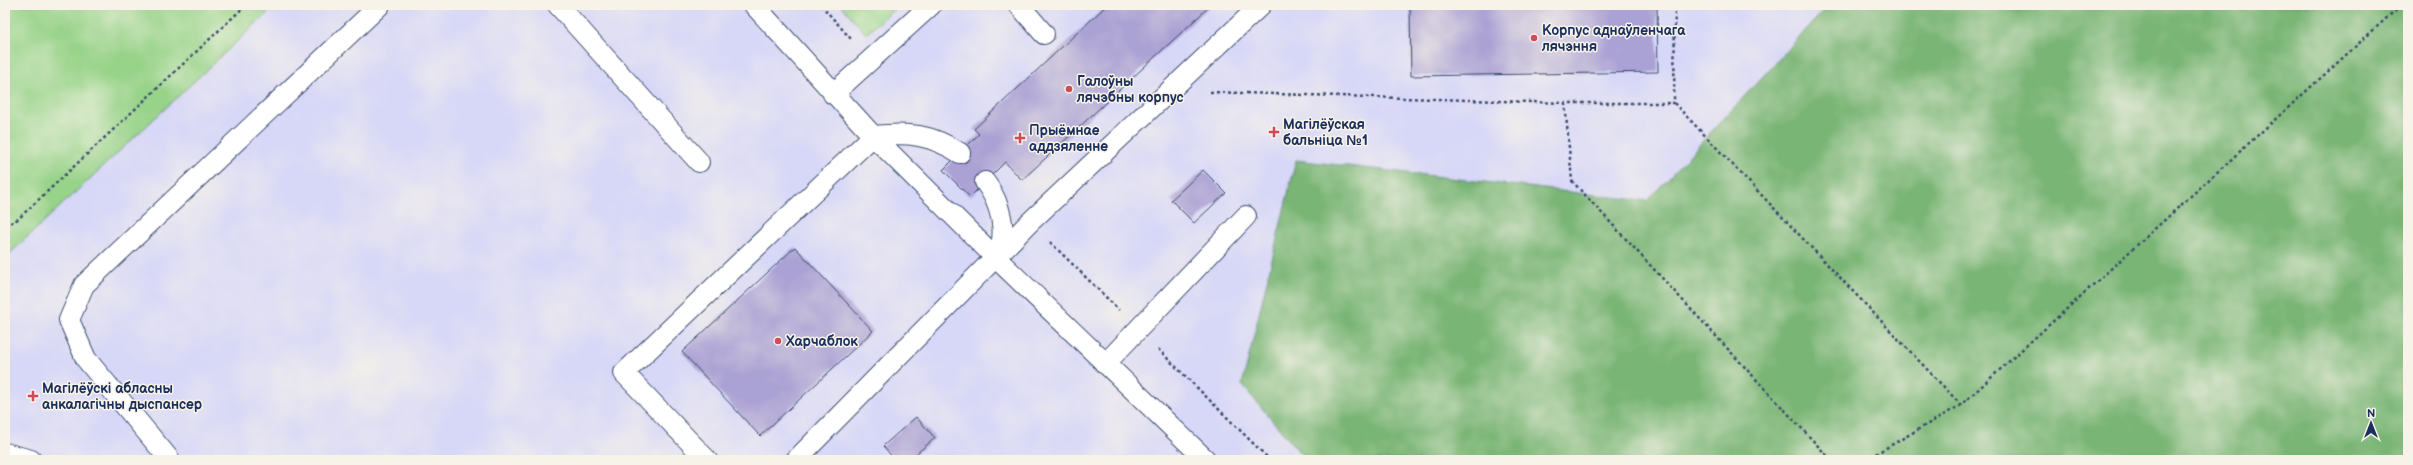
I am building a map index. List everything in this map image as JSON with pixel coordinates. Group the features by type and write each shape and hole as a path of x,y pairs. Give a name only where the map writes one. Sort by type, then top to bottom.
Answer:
{"lane":[{"path":"170,460 86,359 69,320 84,285 380,5"},
{"path":"558,5 699,162"},
{"path":"754,5 833,94 874,136 996,258 1206,460"},
{"path":"833,94 931,5"},
{"path":"1019,5 1044,34"},
{"path":"796,460 1030,222 1172,91 1261,5"},
{"path":"707,460 624,372 874,136 908,134 944,143 960,153"},
{"path":"985,182 994,194 1003,233 1003,244 996,258"},
{"path":"1105,364 1246,216"},
{"path":"5,453 31,460"}],"path":[{"path":"5,226 18,219 246,5"},
{"path":"821,5 870,60"},
{"path":"1675,5 1674,104 1961,405"},
{"path":"1866,460 1961,405 2401,5"},
{"path":"1172,91 1565,104 1674,104"},
{"path":"1565,104 1572,181 1831,460"}],"shaded area":[{"name":"Магілёўская бальніца №1","path":"276,5 2408,5 2372,460 5,460 5,258"}],"green space":[{"path":"5,5 276,5 5,258"},
{"path":"841,5 899,5 866,34"},
{"path":"1829,5 2408,5 2408,460 1306,460 1242,385 1296,160 1647,201"}],"building":[{"name":"Галоўны лячэбны корпус","path":"1107,5 1211,5 1022,180 1005,162 970,197 943,170 979,134 974,129"},
{"name":"Корпус аднаўленчага лячэння","path":"1410,5 1657,5 1658,72 1411,76"},
{"path":"1203,170 1226,193 1194,223 1171,200"},
{"name":"Харчаблок","path":"795,247 873,331 760,436 682,352"},
{"path":"916,417 935,438 909,460 895,460 883,446"}],"place":[{"name":"Корпус аднаўленчага лячэння","path":"1534,38"},
{"name":"Галоўны лячэбны корпус","path":"1069,89"},
{"name":"Магілёўская бальніца №1","path":"1274,132"},
{"name":"Прыёмнае аддзяленне","path":"1020,138"},
{"name":"Харчаблок","path":"778,341"},
{"name":"Магілёўскі абласны анкалагічны дыспансер","path":"33,396"}]}
